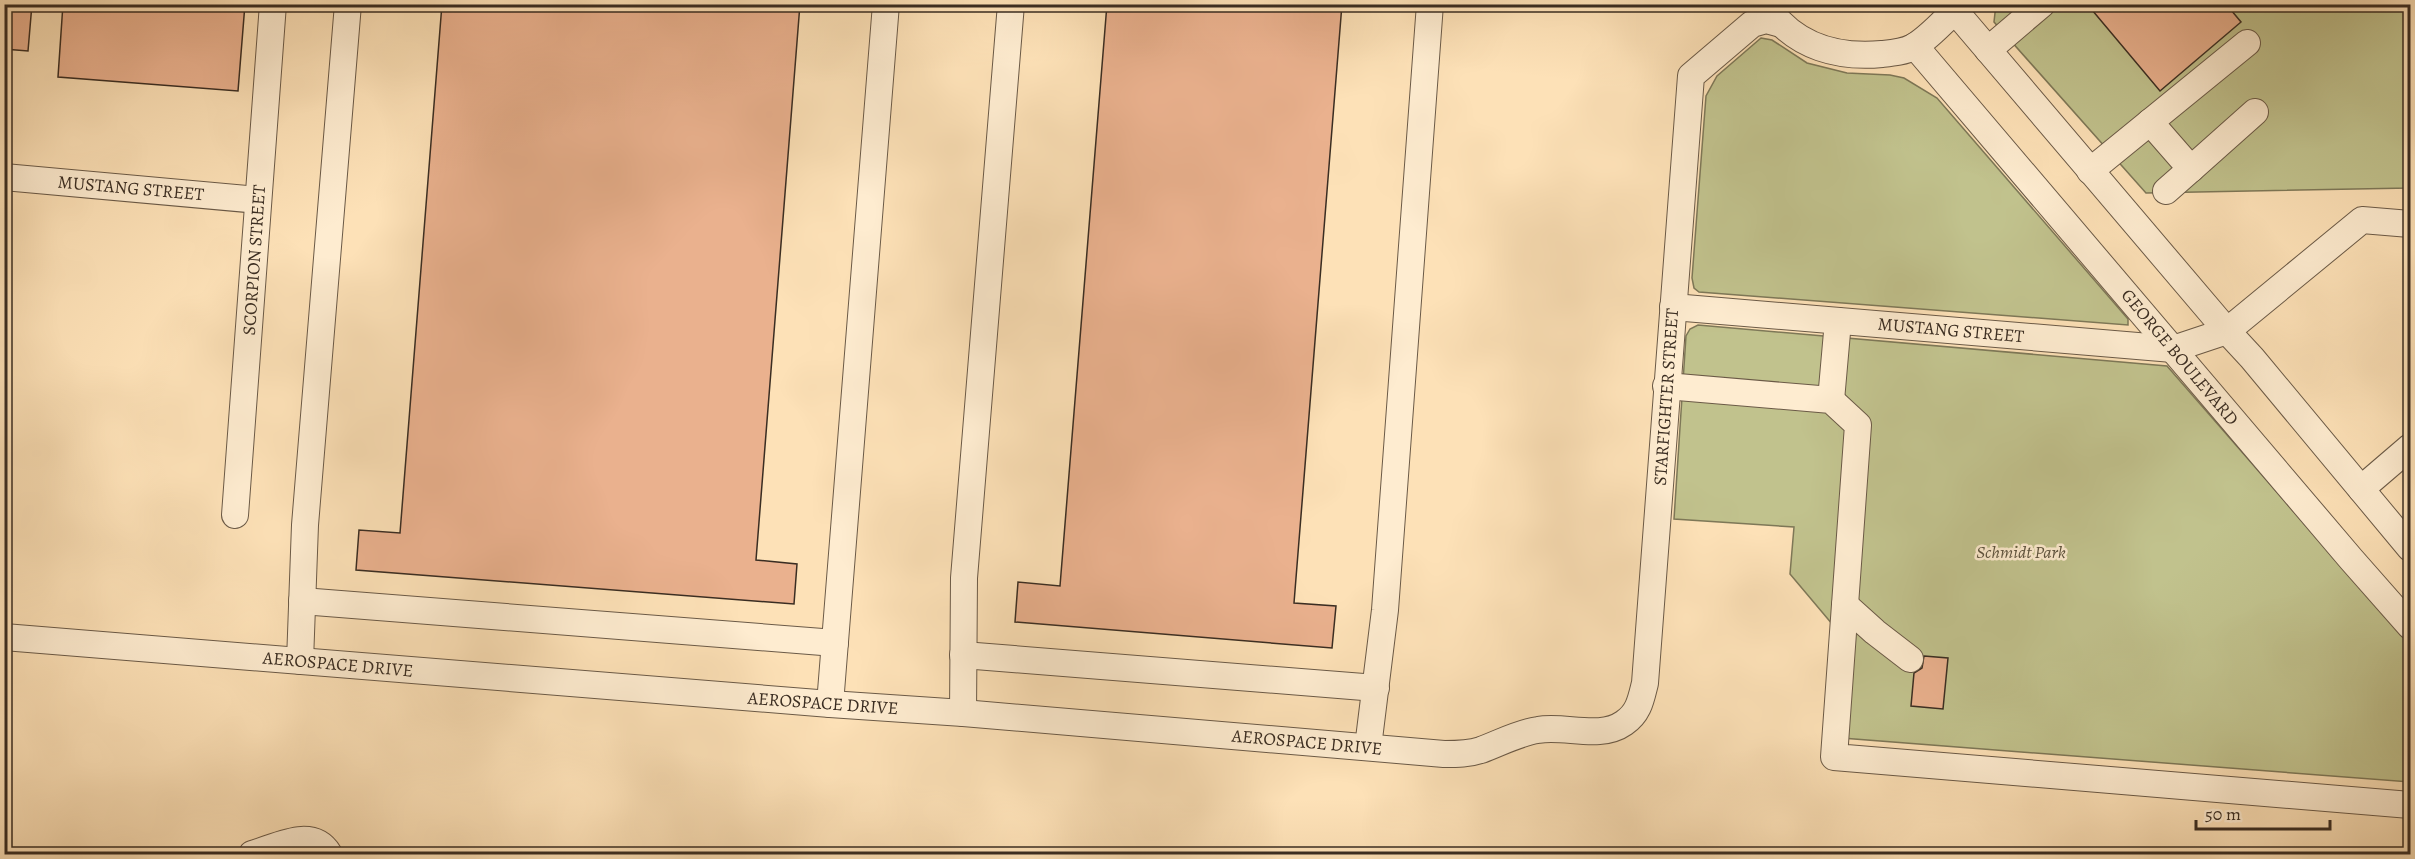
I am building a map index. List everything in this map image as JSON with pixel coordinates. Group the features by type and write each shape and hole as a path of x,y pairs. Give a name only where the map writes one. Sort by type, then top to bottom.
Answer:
{"street":[{"name":"SCORPION STREET","path":"235,515 273,4"},
{"path":"300,661 305,525 348,4"},
{"path":"830,704 886,4"},
{"path":"963,713 964,578 1011,4"},
{"path":"1368,747 1385,610 1430,4"},
{"name":"GEORGE BOULEVARD","path":"1765,4 1781,24 1797,38 1814,46 1832,52 1866,56 1894,63 1950,87"},
{"name":"GEORGE BOULEVARD","path":"1866,56 1898,52 1915,46 1962,7 1988,50 2252,358 2410,548"},
{"path":"1988,50 2035,7"},
{"name":"STARFIGHTER STREET","path":"1633,716 1640,705 1645,683 1691,76 1752,24 1766,20 1781,24"},
{"path":"2090,171 2247,43"},
{"name":"GEORGE BOULEVARD","path":"1915,46 2410,626"},
{"path":"2166,191 2255,112"},
{"path":"2150,122 2191,169"},
{"name":"MUSTANG STREET","path":"4,177 258,200"},
{"path":"2227,331 2362,220 2410,224"},
{"name":"MUSTANG STREET","path":"1673,307 2173,349 2227,331"},
{"path":"1831,400 1838,321"},
{"path":"1666,386 1831,400 1858,425 1834,757 2410,806"},
{"path":"2361,489 2410,447"},
{"path":"302,601 835,643"},
{"path":"1845,604 1875,632 1910,659"},
{"name":"AEROSPACE DRIVE","path":"4,637 963,713 1444,754 1465,753 1539,729 1598,731 1614,729 1633,716"},
{"path":"963,655 1376,688"},
{"path":"252,855 304,838 319,842 329,855"}],"green space":[{"path":"1996,4 2410,5 2410,188 2146,193 1994,22"},
{"path":"1761,38 1772,40 1807,63 1847,73 1904,78 1937,98 2128,319 2128,325 1699,292 1694,288 1692,278 1706,96 1717,76"},
{"name":"Schmidt Park","path":"1698,325 2167,366 2410,645 2410,782 1829,737 1838,631 1790,574 1794,527 1674,519 1686,336 1690,329"}],"building":[{"path":"4,4 32,4 28,51 4,49"},
{"path":"63,4 245,4 238,91 58,77"},
{"path":"442,4 800,4 756,560 797,564 794,604 356,570 359,530 400,533"},
{"path":"1107,4 1342,4 1294,603 1336,606 1332,648 1015,622 1018,582 1060,586"},
{"path":"2087,4 2226,4 2241,22 2160,91"},
{"path":"1924,656 1948,658 1943,709 1911,706 1914,673 1922,668"}]}
